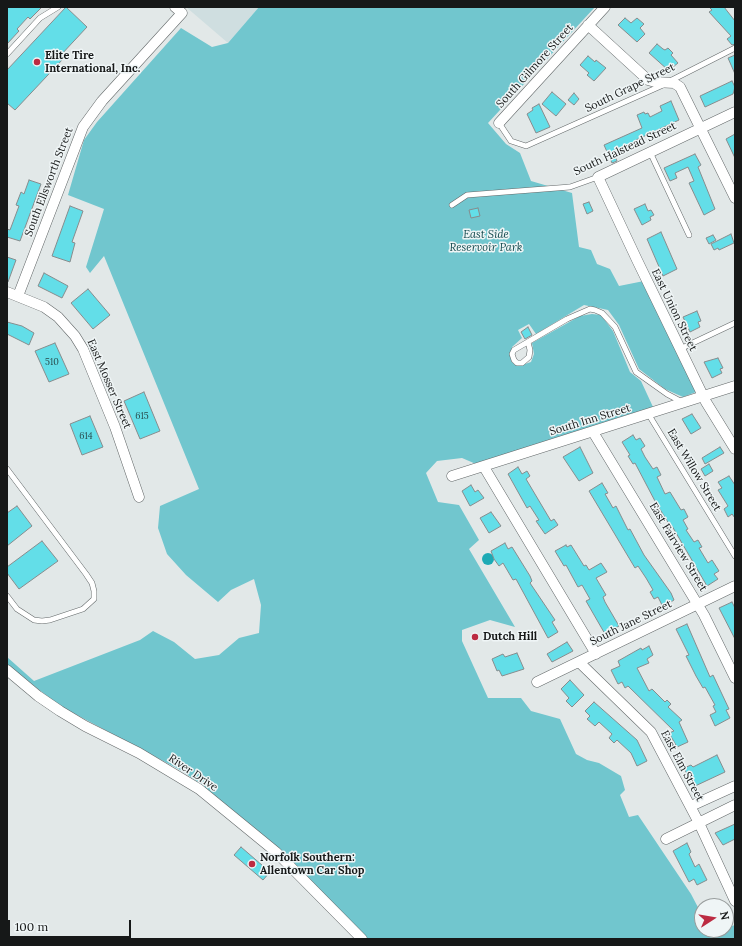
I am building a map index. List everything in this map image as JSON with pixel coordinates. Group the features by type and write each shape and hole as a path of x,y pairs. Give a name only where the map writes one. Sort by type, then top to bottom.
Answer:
{"street":[{"name":"South Gilmore Street","path":"499,123 605,7"},
{"name":"South Ellsworth Street","path":"18,296 83,127 102,101 178,10"},
{"path":"588,25 648,80 678,84 702,128 735,198"},
{"name":"South Halstead Street","path":"598,177 735,112"},
{"name":"East Union Street","path":"598,177 704,397 735,449"},
{"name":"East Mosser Street","path":"7,292 44,307 58,317 75,336 86,356 115,427 139,497"},
{"name":"South Inn Street","path":"452,476 649,415 735,386"},
{"name":"East Fairview Street","path":"593,432 698,604 735,678"},
{"path":"484,467 596,654"},
{"name":"South Jane Street","path":"537,682 735,586"},
{"name":"East Elm Street","path":"579,662 651,732 691,806 735,901"},
{"name":"River Drive","path":"7,670 38,696 60,711 85,726 139,753 200,789 276,852 362,939"},
{"path":"691,806 735,786"},
{"path":"666,839 735,806"}],"lane":[{"path":"7,54 40,18 58,7"},
{"name":"South Grape Street","path":"499,123 515,144 526,146 533,144 667,83 735,48"},
{"path":"650,152 689,235"},
{"name":"South Halstead Street","path":"452,205 467,196 570,187 598,177"},
{"path":"528,342 580,313 596,310 602,313 615,327 636,372 662,391 684,403"},
{"path":"680,349 735,323"},
{"name":"East Willow Street","path":"649,415 735,556"},
{"path":"7,469 86,574 92,583 94,599 83,608 50,620 42,621 34,620 17,609 7,596"}],"shaded area":[{"path":"186,7 259,7 228,43"},
{"path":"486,553 490,553 494,559 490,565 486,565 482,561 482,557"}],"green space":[{"name":"East Side Reservoir Park","path":"259,7 595,7 488,123 506,144 520,153 531,181 572,193 579,247 591,250 597,264 610,269 619,286 644,281 696,392 683,397 665,389 639,369 619,325 608,310 584,305 536,334 529,324 518,330 522,338 512,347 511,361 515,365 522,365 531,362 534,354 532,343 580,316 592,314 601,315 613,331 630,372 641,381 653,407 476,464 462,458 437,461 426,473 438,502 459,505 479,540 469,549 515,627 490,620 462,630 462,641 488,698 521,698 531,711 560,719 576,754 587,760 599,763 621,776 625,790 620,795 629,817 638,815 694,900 694,938 734,938 735,925 735,939 361,939 238,815 198,782 182,771 60,706 7,665 7,657 34,681 140,640 153,631 174,642 195,659 219,655 239,638 259,633 261,605 254,579 231,590 218,602 186,575 167,554 158,528 160,506 199,489 104,256 90,273 86,267 104,209 68,195 84,140 97,122 181,28 212,47 228,43"}],"building":[{"path":"7,7 42,7 30,19 28,17 17,29 19,31 7,44"},
{"name":"Elite Tire International, Inc.","path":"66,7 87,27 60,56 63,59 15,110 7,103 7,70"},
{"path":"709,7 724,7 735,21 735,44 732,45 727,39 731,36 709,12 712,10"},
{"path":"625,18 631,23 637,18 644,24 640,28 645,34 637,42 618,25"},
{"path":"657,44 665,50 668,48 673,53 671,55 678,63 668,70 649,53"},
{"path":"735,55 735,74 728,58"},
{"path":"588,56 606,68 594,81 587,75 589,73 580,65"},
{"path":"732,81 735,87 733,94 705,107 700,96"},
{"path":"552,92 566,104 556,116 542,104"},
{"path":"574,93 579,99 574,105 568,100"},
{"path":"671,101 679,120 636,140 637,142 631,146 614,154 617,161 612,163 604,145 642,128 637,115 644,112 645,114 648,113 650,117 662,111 660,106"},
{"path":"539,104 550,127 536,133 527,114 533,110 532,108"},
{"path":"735,134 735,158 726,139"},
{"path":"695,154 701,165 698,167 715,209 704,215 689,183 694,181 688,167 675,173 677,178 670,181 664,168"},
{"path":"29,180 41,184 20,241 7,237 7,229 10,230 19,206 16,205 21,192 24,194"},
{"path":"589,202 593,211 587,214 583,204"},
{"path":"645,204 648,211 651,210 654,215 650,217 651,220 642,225 634,209"},
{"path":"70,206 83,211 72,242 75,243 70,262 52,256"},
{"path":"478,208 480,216 471,218 469,210"},
{"path":"661,232 677,269 663,276 647,239"},
{"path":"731,234 734,243 719,250 718,248 714,250 711,244"},
{"path":"713,235 716,240 709,244 706,238"},
{"path":"7,257 16,260 8,282 7,282"},
{"path":"44,273 68,286 62,298 38,286"},
{"path":"88,289 110,315 93,329 71,303"},
{"path":"697,311 701,321 698,322 700,327 690,332 683,317"},
{"path":"7,322 22,326 34,333 29,345 7,334"},
{"path":"528,327 532,335 525,339 521,332"},
{"path":"55,343 69,374 49,382 35,351"},
{"path":"718,358 723,368 720,369 722,373 712,378 704,362"},
{"path":"144,392 160,431 140,439 124,401"},
{"path":"692,414 701,428 691,434 682,419"},
{"path":"90,416 103,447 82,455 70,424"},
{"path":"633,435 636,440 640,438 645,446 641,449 653,469 657,467 661,475 657,477 665,494 670,492 681,510 684,509 688,517 683,520 688,529 686,530 694,542 698,540 702,547 699,548 708,563 712,560 719,571 714,574 718,579 707,586 672,526 671,527 656,503 635,463 633,464 628,456 630,455 622,442"},
{"path":"580,447 593,473 579,481 563,457"},
{"path":"720,447 724,453 705,464 702,458"},
{"path":"709,464 713,471 705,476 701,469"},
{"path":"518,467 522,474 527,471 530,476 526,479 551,521 554,519 558,525 545,534 536,521 539,520 530,506 527,508 508,474"},
{"path":"729,476 735,485 735,518 732,514 728,517 724,509 728,506 718,490 722,488 718,482"},
{"path":"602,483 608,493 605,494 613,508 616,506 628,530 630,529 644,555 671,593 674,600 663,607 658,597 654,599 650,592 653,590 646,578 638,566 635,568 589,491"},
{"path":"471,485 475,492 478,490 484,498 470,506 462,491"},
{"path":"17,506 32,526 7,546 7,513"},
{"path":"491,512 501,526 489,533 480,518"},
{"path":"42,541 58,561 19,589 7,573 7,567"},
{"path":"505,543 508,549 512,547 530,576 532,581 530,583 555,620 552,622 558,632 548,638 516,579 513,580 503,563 499,566 494,559 491,551"},
{"path":"566,545 567,547 571,545 584,566 586,565 589,570 601,563 607,572 596,578 606,595 603,597 605,602 619,626 605,634 586,601 590,599 582,585 578,587 566,565 564,566 555,551"},
{"path":"732,602 735,608 735,639 719,608"},
{"path":"687,624 710,677 713,675 729,709 726,710 730,718 715,726 710,715 716,712 713,706 715,705 705,687 703,688 696,676 686,656 689,655 676,629"},
{"path":"567,642 573,651 552,662 547,654"},
{"path":"649,646 653,655 647,659 649,663 637,668 649,691 652,689 665,702 667,700 671,704 668,707 682,720 679,722 688,742 677,747 669,733 674,731 628,686 625,688 622,682 618,684 611,670 620,666 618,661 641,648 642,650"},
{"path":"517,653 524,669 502,676 499,670 497,671 492,659 503,654 505,657"},
{"path":"570,680 584,695 572,707 566,701 569,698 561,689"},
{"path":"594,702 637,740 647,761 637,766 631,753 617,740 614,743 609,738 612,734 599,722 595,726 587,719 590,716 585,711"},
{"path":"717,755 725,772 693,787 684,768 691,765 693,767"},
{"path":"735,824 735,839 723,845 715,833"},
{"path":"687,843 691,852 689,854 695,867 699,864 707,880 697,885 694,879 689,882 673,851"},
{"name":"Norfolk Southern: Allentown Car Shop","path":"241,847 270,872 263,880 234,855"}],"place":[{"name":"Elite Tire International, Inc.","path":"37,62"},
{"name":"Dutch Hill","path":"475,637"},
{"name":"Norfolk Southern: Allentown Car Shop","path":"252,864"}]}
